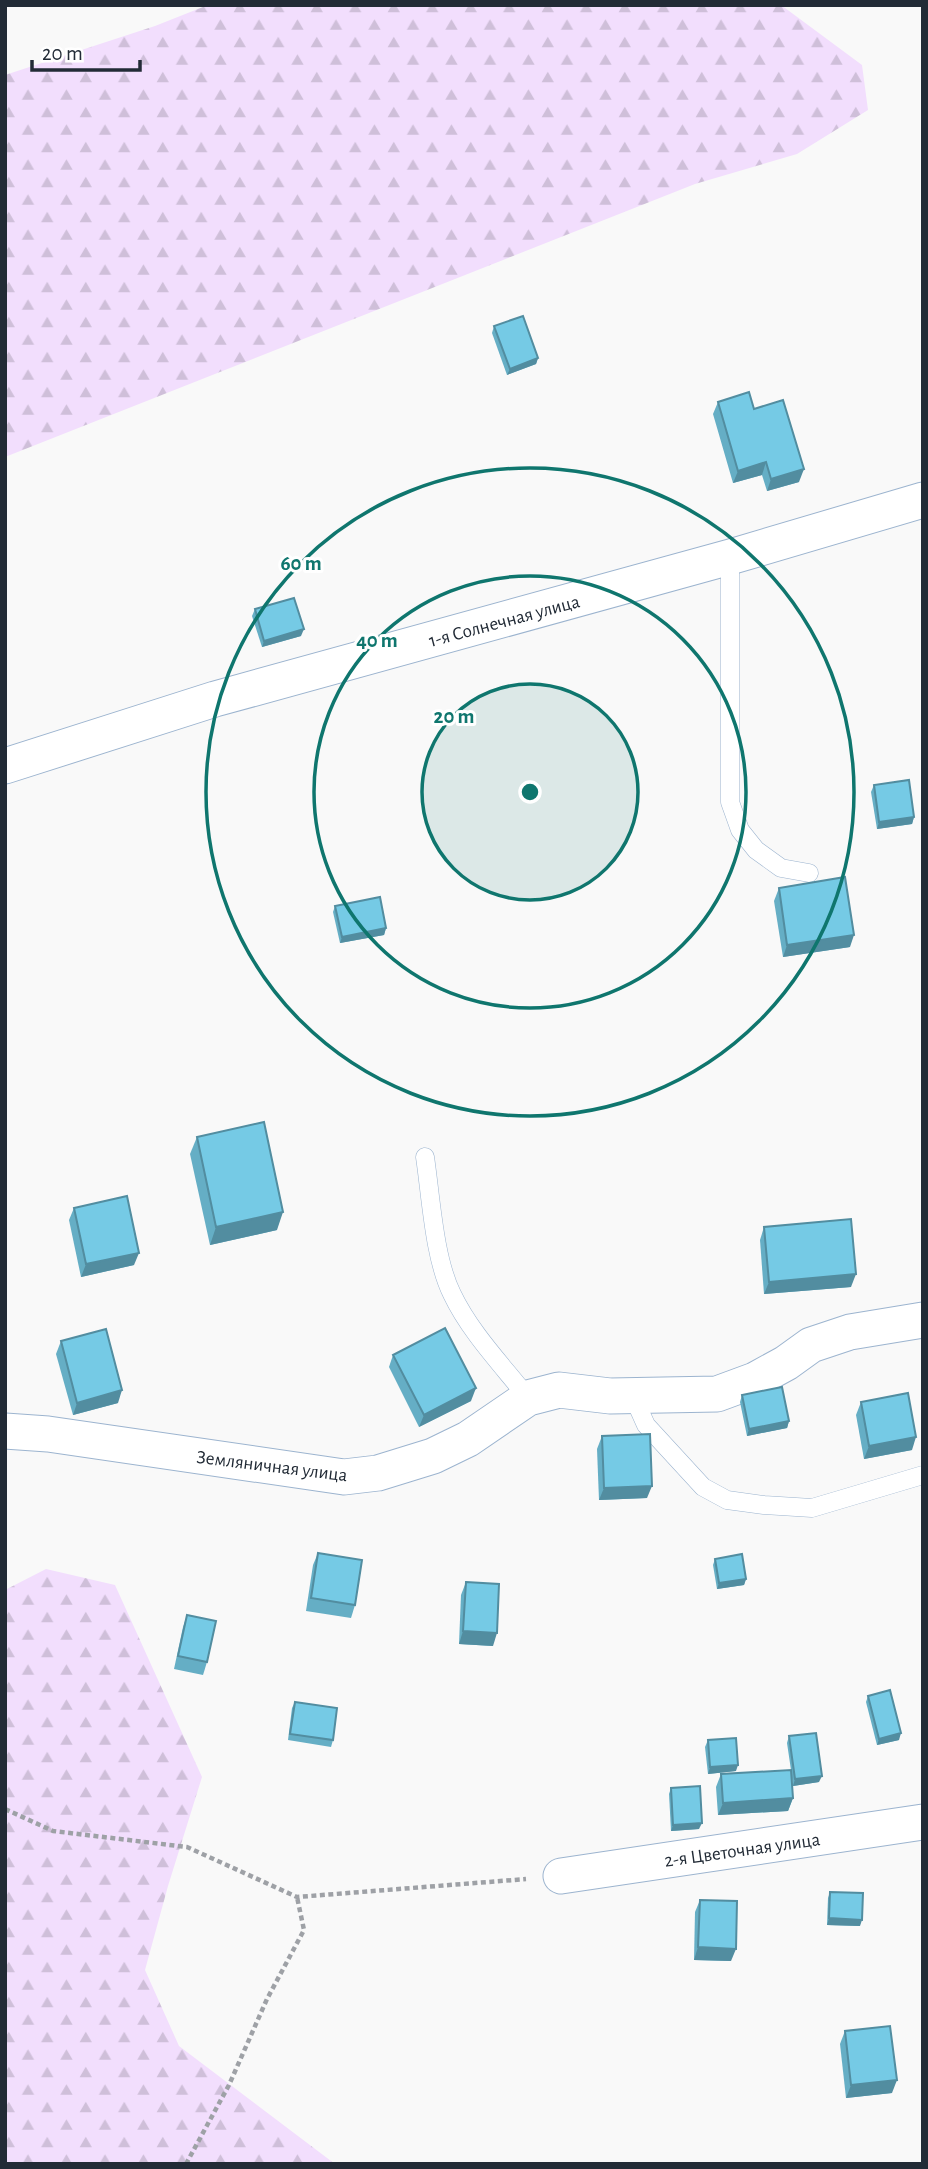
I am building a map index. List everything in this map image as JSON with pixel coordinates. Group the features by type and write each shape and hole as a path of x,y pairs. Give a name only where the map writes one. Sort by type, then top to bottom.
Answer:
{"street":[{"name":"1-я Солнечная улица","path":"5,766 215,699 730,557 923,500"},
{"name":"Земляничная улица","path":"5,1431 48,1434 344,1477 378,1473 433,1456 468,1439 528,1398 559,1390 610,1396 717,1394 755,1380 811,1345 850,1332 923,1320"},
{"name":"2-я Цветочная улица","path":"561,1876 923,1822"}],"lane":[{"path":"730,557 730,802 740,830 756,850 780,868 809,873"},
{"path":"425,1157 442,1267 451,1293 467,1320 528,1398"},
{"path":"633,1396 646,1425 703,1487 727,1500 812,1508 923,1475"}],"path":[{"path":"5,1809 53,1831 187,1847 297,1897 561,1876"},
{"path":"186,2164 229,2085 267,1999 304,1930 297,1897"}],"green space":[{"path":"208,5 781,5 862,65 868,110 797,154 695,184 5,457 5,75 155,26"},
{"path":"46,1569 115,1585 202,1777 145,1970 179,2046 335,2164 5,2164 5,1590"}],"building":[{"path":"523,316 538,358 510,369 494,326"},
{"path":"749,392 754,409 783,400 804,469 771,479 766,462 738,471 718,402"},
{"path":"294,598 304,629 264,641 255,609"},
{"path":"909,780 914,817 879,822 874,785"},
{"path":"845,877 854,935 787,945 779,888"},
{"path":"380,897 386,928 342,937 335,906"},
{"path":"264,1122 283,1212 216,1227 197,1137"},
{"path":"127,1196 139,1253 86,1264 74,1208"},
{"path":"851,1219 856,1274 769,1282 764,1227"},
{"path":"445,1328 476,1388 424,1415 393,1355"},
{"path":"106,1329 122,1390 77,1403 61,1341"},
{"path":"782,1387 789,1421 749,1429 742,1395"},
{"path":"908,1393 916,1437 869,1446 861,1402"},
{"path":"650,1434 652,1486 604,1488 602,1436"},
{"path":"318,1553 362,1560 355,1605 311,1598"},
{"path":"742,1554 746,1579 719,1583 715,1559"},
{"path":"466,1582 499,1584 497,1633 463,1631"},
{"path":"187,1615 216,1621 207,1662 178,1656"},
{"path":"890,1690 901,1733 879,1739 868,1696"},
{"path":"295,1702 337,1708 333,1740 290,1734"},
{"path":"816,1733 822,1776 795,1779 789,1736"},
{"path":"736,1738 738,1765 710,1767 708,1740"},
{"path":"791,1770 793,1798 723,1803 721,1774"},
{"path":"700,1786 702,1823 673,1825 671,1788"},
{"path":"830,1892 863,1893 862,1920 829,1918"},
{"path":"700,1900 737,1901 736,1949 698,1947"},
{"path":"890,2026 897,2080 851,2085 845,2031"}]}
